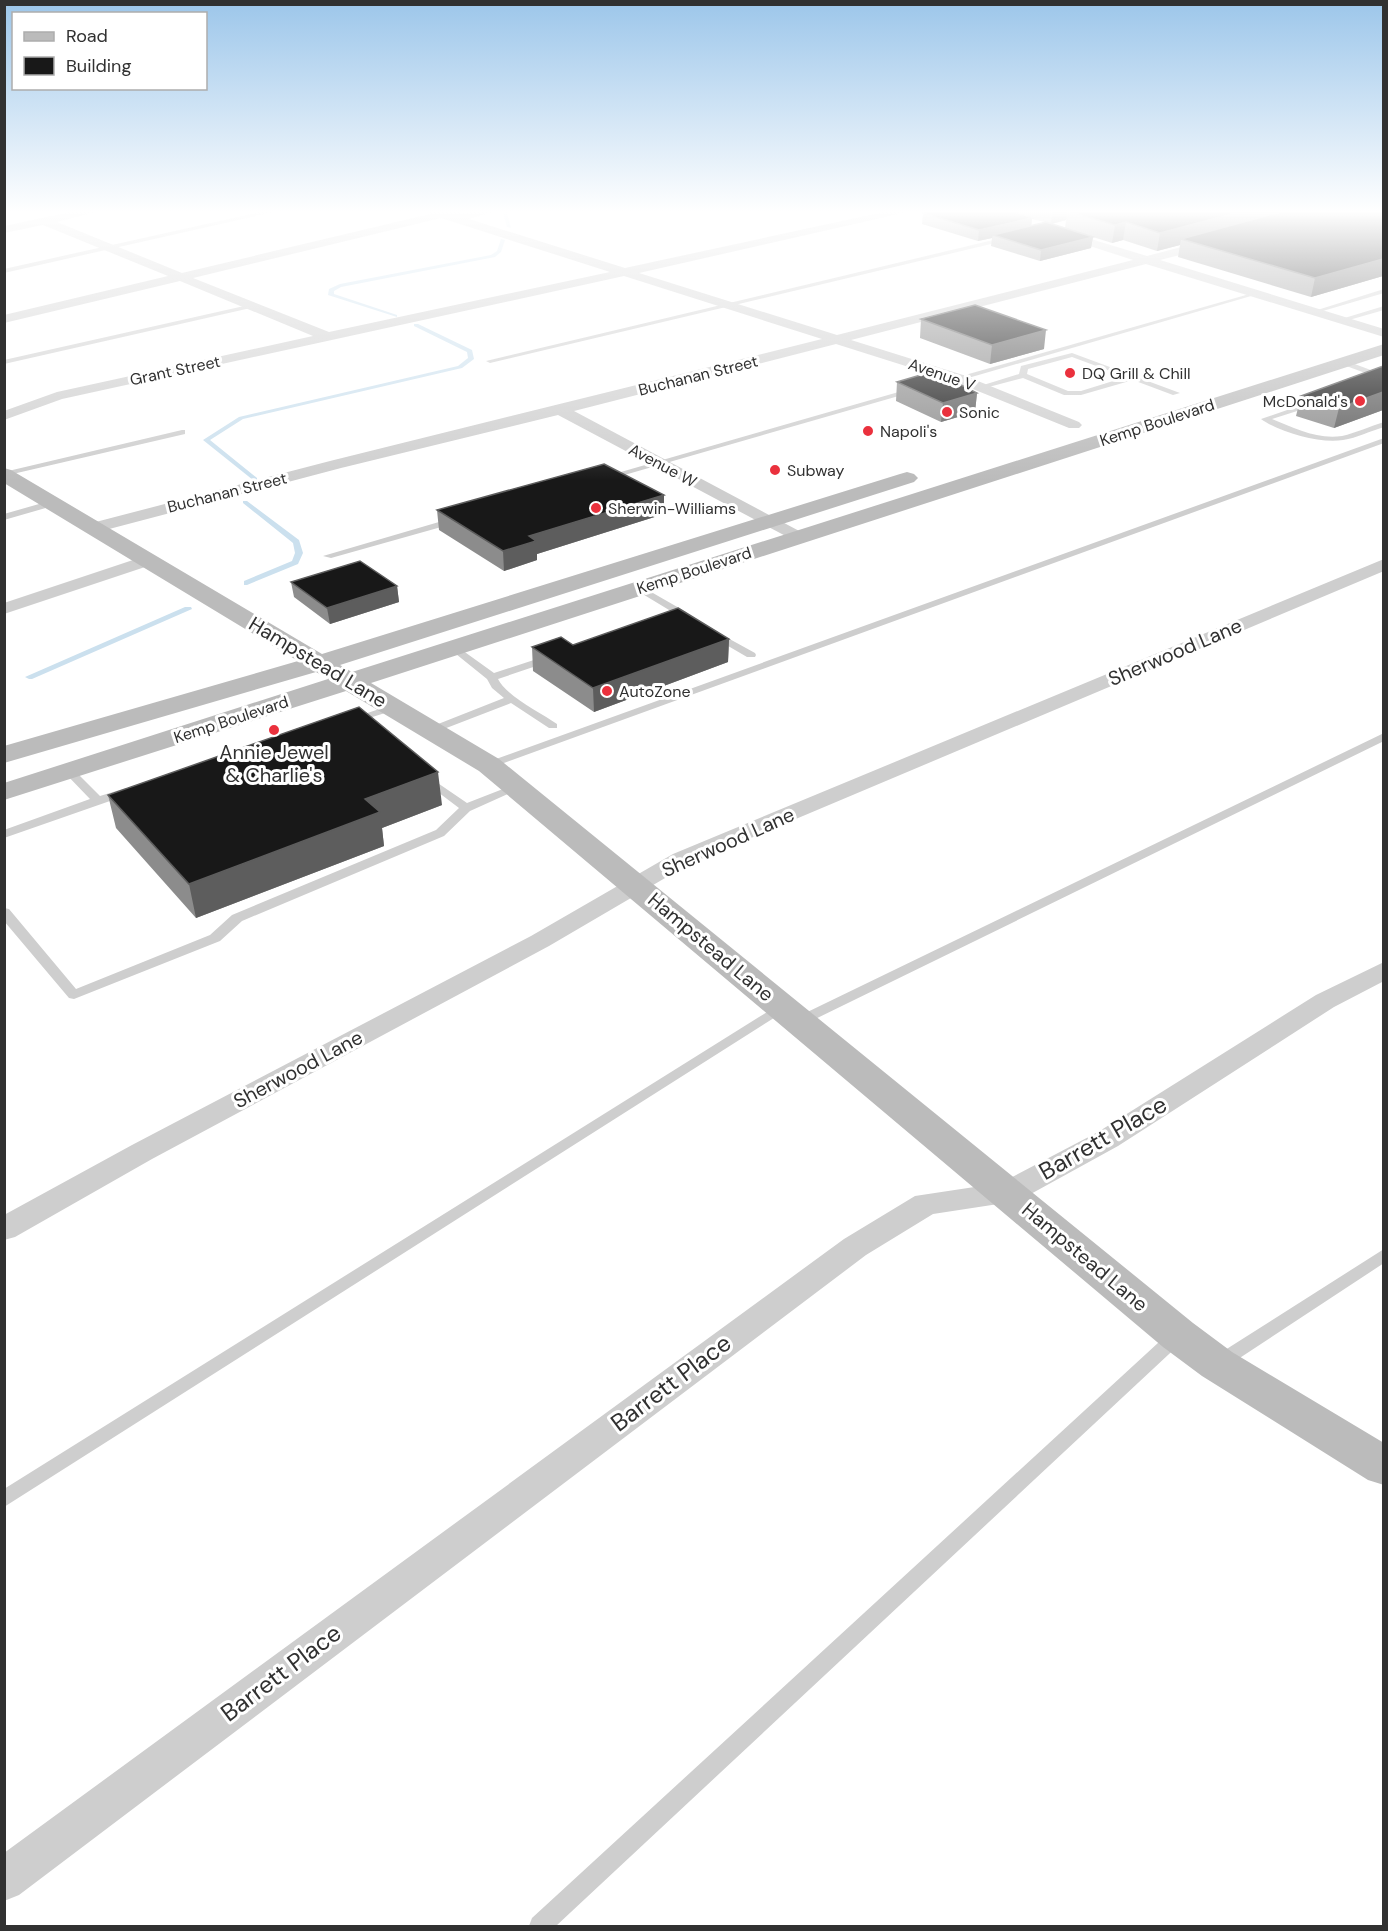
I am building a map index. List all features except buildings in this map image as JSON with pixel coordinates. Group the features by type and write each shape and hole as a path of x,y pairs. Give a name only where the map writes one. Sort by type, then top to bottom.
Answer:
{"main road":[{"name":"Kemp Boulevard","path":"4,792 797,537 1101,428 1344,362 1381,335"},
{"name":"Kemp Boulevard","path":"1220,379 1381,335"},
{"name":"Kemp Boulevard","path":"1142,404 1198,386"},
{"name":"Kemp Boulevard","path":"1040,436 1074,425 1101,428"},
{"name":"Kemp Boulevard","path":"4,755 320,663 926,472"},
{"name":"Hampstead Lane","path":"5,474 489,765 1178,1335 1217,1364 1383,1466"}],"street":[{"path":"4,319 84,300"},
{"path":"239,300 328,337"},
{"name":"Grant Street","path":"4,416 57,396 497,300"},
{"name":"Avenue V","path":"716,300 958,378 1074,425"},
{"name":"Buchanan Street","path":"94,528 348,461 561,410 989,300"},
{"path":"1275,300 1342,320 1381,335"},
{"name":"Avenue W","path":"561,410 797,537"},
{"path":"4,609 148,560"},
{"name":"Sherwood Lane","path":"4,1229 142,1152 540,941 681,859 1383,564"},
{"name":"Barrett Place","path":"4,1880 855,1247 926,1204 1007,1193 1108,1138 1325,1001 1383,970"}],"lane":[{"path":"490,361 746,300"},
{"path":"935,384 1233,300"},
{"path":"1314,312 1353,300"},
{"path":"4,362 253,306"},
{"path":"1342,320 1383,308"},
{"path":"1023,375 1024,368 1072,355 1176,393"},
{"path":"1344,362 1383,378"},
{"path":"981,387 1023,375 1067,393 1081,393 1134,377"},
{"path":"1373,382 1383,378"},
{"path":"590,482 924,388"},
{"path":"1322,400 1265,419 1301,433 1334,439 1383,423"},
{"path":"1280,414 1290,424 1326,433 1383,416"},
{"path":"5,474 182,432"},
{"path":"489,765 1383,440"},
{"path":"4,517 53,503"},
{"path":"328,556 465,518"},
{"path":"639,588 692,620"},
{"path":"659,622 682,614"},
{"path":"701,626 751,655"},
{"path":"455,648 492,677 496,686 512,699 553,726"},
{"path":"492,677 559,655"},
{"path":"432,730 512,699"},
{"path":"349,724 394,707"},
{"path":"4,1499 791,1014 1383,736"},
{"path":"412,768 466,808"},
{"path":"70,772 98,800"},
{"path":"4,834 142,786"},
{"path":"4,912 74,996 215,938 237,918 440,833 466,808 517,787"},
{"path":"1217,1364 1383,1255"},
{"path":"540,1926 1178,1335"}],"waterway":[{"path":"347,300 395,316"},
{"path":"255,479 206,440 241,418 460,367 471,359 470,351 416,325"},
{"path":"245,502 296,542 299,553 295,562 247,583"},
{"path":"29,677 188,609"}],"place":[{"name":"DQ Grill & Chill","path":"1070,373"},
{"name":"McDonald's","path":"1360,401"},
{"name":"Sonic","path":"947,412"},
{"name":"Napoli's","path":"868,431"},
{"name":"Subway","path":"775,470"},
{"name":"Sherwin-Williams","path":"596,508"},
{"name":"AutoZone","path":"607,691"},
{"name":"Annie Jewel & Charlie's","path":"274,730"}]}
